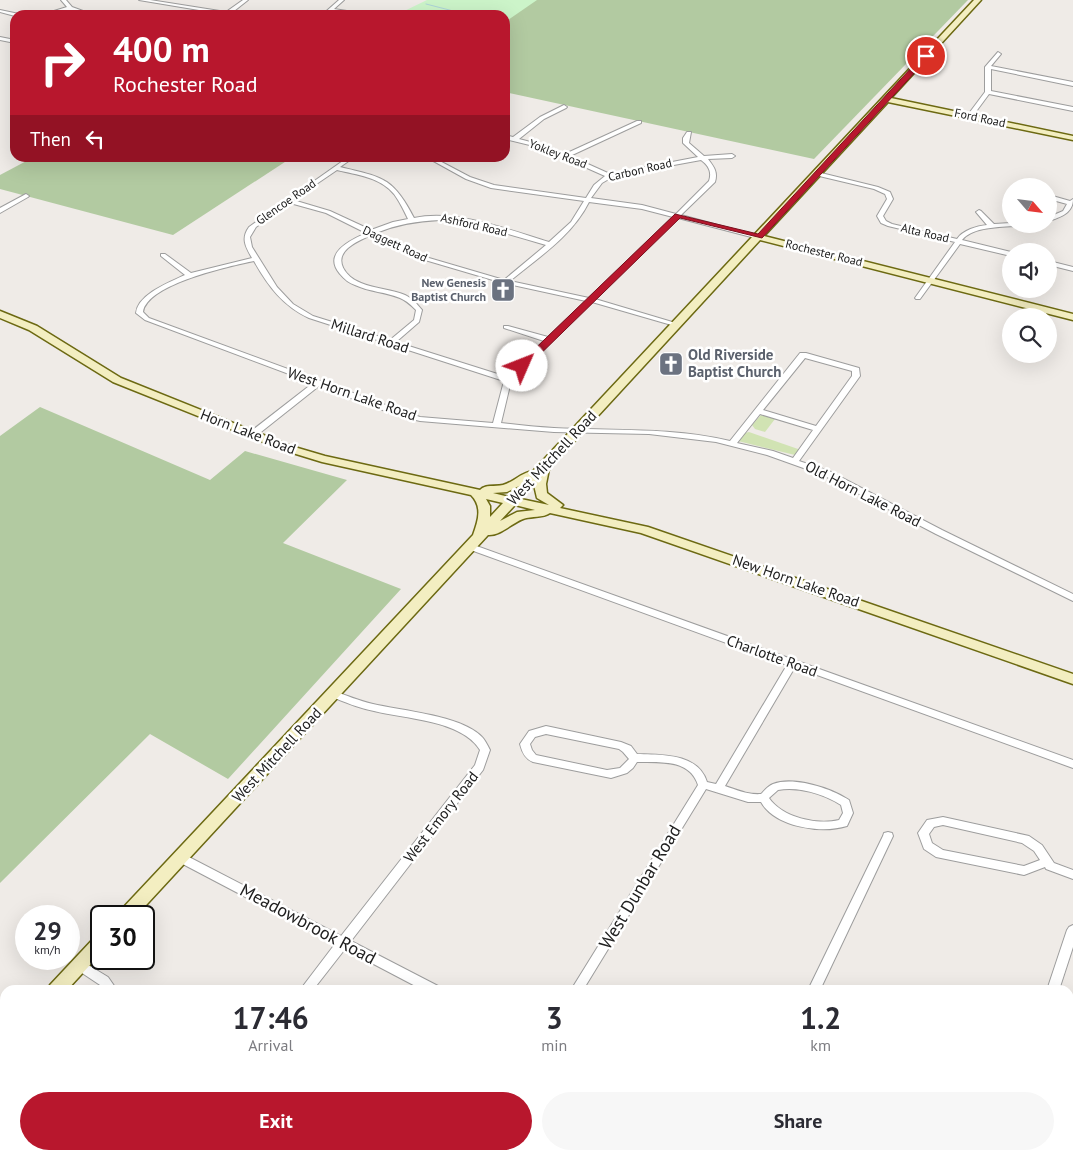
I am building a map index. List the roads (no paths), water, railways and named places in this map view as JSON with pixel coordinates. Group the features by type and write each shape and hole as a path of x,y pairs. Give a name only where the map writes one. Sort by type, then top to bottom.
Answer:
{"main road":[{"name":"West Mitchell Road","path":"136,905 978,0"},
{"name":"Ford Road","path":"886,99 1073,138"},
{"name":"Rochester Road","path":"759,237 1073,317"},
{"name":"Horn Lake Road","path":"0,314 34,328 117,380 252,434 322,459 514,500"},
{"path":"473,491 507,488 543,468"},
{"path":"543,468 540,484 543,498 577,515"},
{"path":"473,491 481,498 486,511 474,543"},
{"name":"New Horn Lake Road","path":"514,500 644,530 1073,679"},
{"path":"474,543 521,515 538,511 577,515"},
{"path":"80,965 90,954"},
{"path":"61,985 75,970"}],"street":[{"path":"62,0 70,8 76,10"},
{"path":"141,0 202,10"},
{"path":"232,10 246,0"},
{"path":"330,10 342,0"},
{"path":"62,10 70,8"},
{"path":"970,116 988,92 988,67 998,54"},
{"path":"988,67 1073,84"},
{"path":"988,92 1073,109"},
{"path":"515,139 542,118 564,107"},
{"path":"565,156 639,122"},
{"path":"496,426 508,380 713,180 715,174 713,168 686,143 686,138 689,134"},
{"name":"Yokley Road","path":"510,138 565,156 610,176"},
{"name":"Carbon Road","path":"505,282 575,220 594,186 610,176 701,158 732,156"},
{"name":"Glencoe Road","path":"256,259 246,242 248,232 257,223 344,162"},
{"name":"Rochester Road","path":"438,162 463,176 490,186 640,206 759,237"},
{"path":"335,168 374,178 390,185 398,192 412,218"},
{"name":"Alta Road","path":"817,174 876,188 888,193 890,199 880,216 890,225 1002,252"},
{"path":"0,211 26,196"},
{"path":"1058,199 1073,203 1065,212 1058,216"},
{"name":"Daggett Road","path":"288,201 328,212 417,256 505,282 591,300 677,325"},
{"path":"979,212 992,226"},
{"name":"Ashford Road","path":"392,343 417,321 419,314 417,307 407,299 351,280 342,274 338,264 339,254 345,247 392,223 412,218 438,216 460,219 549,244"},
{"path":"918,298 958,241 969,231 1002,225"},
{"path":"163,255 189,274 256,259"},
{"name":"Millard Road","path":"256,259 283,299 294,309 310,317 508,380"},
{"path":"1057,265 1073,269"},
{"name":"West Horn Lake Road","path":"189,274 171,283 149,298 138,311 147,320 413,417 436,422 578,431"},
{"path":"506,327 549,340"},
{"path":"732,444 803,355 856,370 856,376 795,460"},
{"path":"252,434 318,383"},
{"path":"757,411 818,429"},
{"name":"Old Horn Lake Road","path":"578,431 650,432 732,444 795,460 826,473 939,532 1073,598"},
{"name":"Charlotte Road","path":"474,543 793,663 1073,764"},
{"path":"719,787 793,663"},
{"name":"West Emory Road","path":"310,985 479,768 485,750 480,739 435,719 372,708 333,694"},
{"path":"634,758 626,769 617,774 607,774 532,758 527,752 525,744 532,734 546,730 621,746 627,749 634,758 670,760 684,763 699,773 703,784 719,787 743,797 764,798 776,787 794,786 840,798 846,803 848,813 843,823 827,826 780,814 770,807 764,798"},
{"name":"West Dunbar Road","path":"580,985 703,784"},
{"path":"1046,862 1024,871 944,855 931,849 925,842 923,833 931,823 943,822 1021,838 1035,845 1046,862 1073,875"},
{"path":"816,985 888,836"},
{"name":"Meadowbrook Road","path":"181,858 425,985"},
{"path":"1055,985 1073,930"},
{"path":"80,965 107,985"}],"waterway":[{"path":"426,4 449,10"}],"place":[{"name":"New Genesis Baptist Church","path":"503,290"},
{"name":"Old Riverside Baptist Church","path":"671,364"}]}
